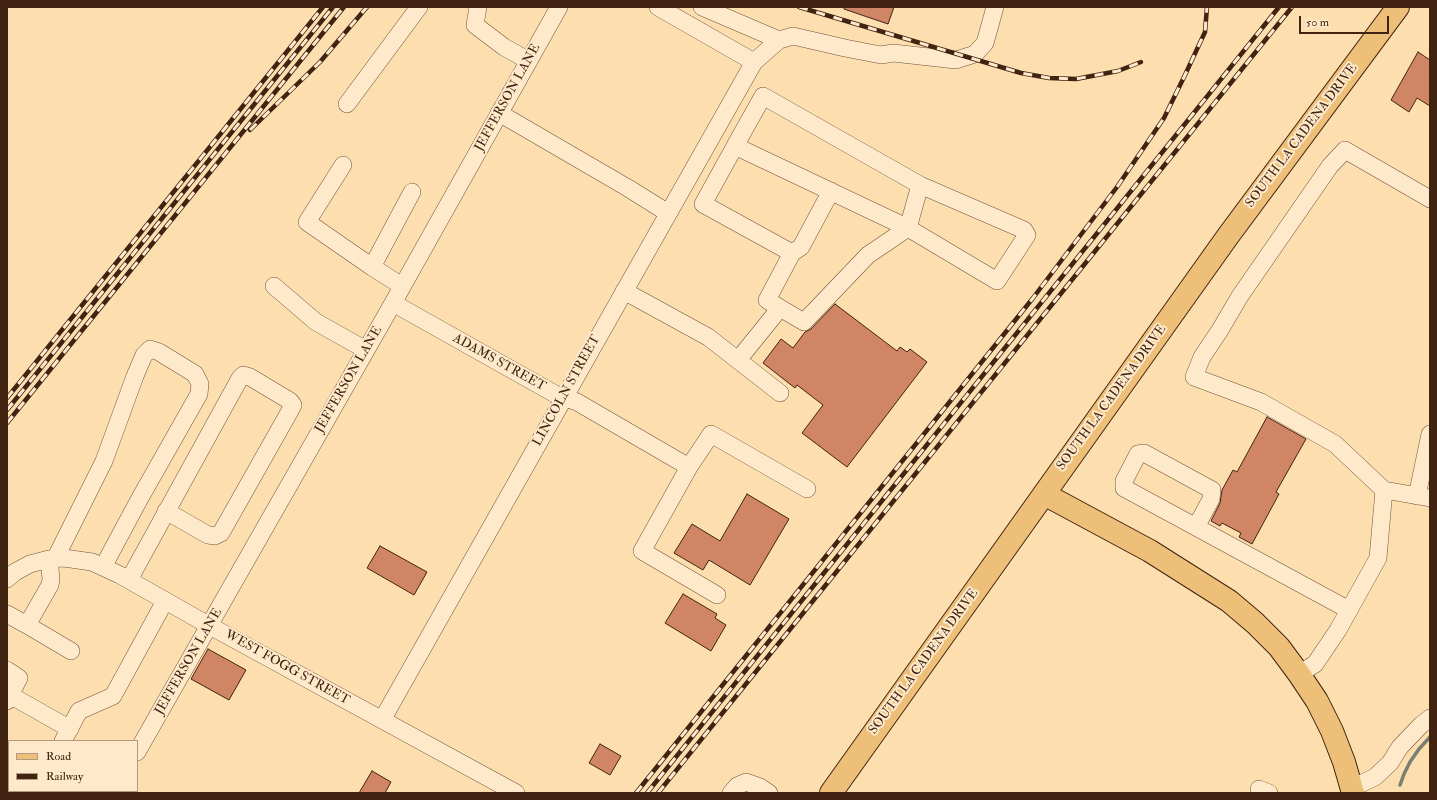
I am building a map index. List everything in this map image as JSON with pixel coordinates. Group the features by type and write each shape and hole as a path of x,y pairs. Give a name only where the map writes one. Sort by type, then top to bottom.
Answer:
{"main road":[{"name":"SOUTH LA CADENA DRIVE","path":"831,793 1228,236 1398,7"},
{"path":"1044,494 1150,551 1229,601 1255,623 1279,647 1317,701 1332,731 1344,762 1352,791"}],"street":[{"path":"347,104 419,7"},
{"path":"478,7 474,25 504,47 529,61"},
{"name":"JEFFERSON LANE","path":"138,750 393,303 559,7"},
{"path":"658,7 754,62"},
{"path":"702,7 779,40 793,36 881,55 893,53 956,60 975,54 985,43 995,7"},
{"name":"LINCOLN STREET","path":"382,720 754,62 779,40"},
{"path":"735,146 908,228 997,281 1027,235 1024,230 920,185 763,96 735,146 703,204 792,253"},
{"path":"499,113 668,213"},
{"path":"1430,199 1345,150 1330,166 1240,296 1202,357 1194,377 1261,402 1335,444 1384,490 1424,497 1430,434"},
{"path":"343,164 307,222 402,286"},
{"path":"831,191 801,247 792,253 767,300 804,322 868,255 908,228 920,185"},
{"path":"372,267 412,192"},
{"path":"274,286 316,322 366,350"},
{"path":"624,291 708,337 780,393"},
{"name":"ADAMS STREET","path":"393,303 555,394 576,402 689,467"},
{"path":"738,360 780,308"},
{"path":"27,625 50,585 52,559 104,461 144,355 150,349 159,352 195,374 200,384 199,394 103,567"},
{"path":"129,580 166,512 240,378 243,375 250,377 290,401 293,405 291,410 221,533 215,536 208,535 166,512"},
{"path":"717,595 642,551 689,467 711,434 807,489"},
{"path":"1196,527 1211,499 1212,490 1144,453 1138,454 1124,481 1124,488 1349,610"},
{"path":"1299,674 1315,664 1338,630 1378,558 1384,490"},
{"name":"WEST FOGG STREET","path":"7,579 15,572 30,564 52,559 64,558 92,562 129,580 210,626 516,793"},
{"path":"7,670 19,678 8,698 66,735 79,711 113,696 166,601"},
{"path":"7,614 71,651"},
{"path":"1352,791 1374,777 1390,762 1400,747 1420,724 1430,718"},
{"path":"731,793 737,786 746,782 760,787 769,793"}],"building":[{"path":"844,7 894,7 888,24 844,9"},
{"path":"1418,52 1430,60 1430,106 1417,98 1409,112 1391,100"},
{"path":"835,304 897,351 900,347 907,352 910,349 927,362 847,467 802,433 823,405 797,385 795,388 763,363 781,339 793,348 805,332 811,329"},
{"path":"1267,417 1306,439 1276,492 1279,494 1252,544 1239,537 1241,533 1222,523 1220,526 1211,521 1220,503 1222,490 1233,470 1237,472"},
{"path":"747,494 789,519 750,585 709,560 703,570 674,553 692,524 720,541"},
{"path":"380,546 427,572 414,595 367,568"},
{"path":"683,594 717,614 715,618 726,625 711,651 665,623"},
{"path":"208,649 246,670 229,700 191,679"},
{"path":"600,744 621,756 610,775 589,763"},
{"path":"372,771 391,782 385,793 359,793"}],"waterway":[{"path":"1400,785 1410,762 1430,737"}],"railway":[{"path":"7,398 323,7"},
{"path":"7,410 333,7"},
{"path":"7,423 344,7"},
{"path":"250,130 320,62 367,7"},
{"path":"799,7 1021,73 1049,78 1076,79 1118,71 1141,62"},
{"path":"636,793 1033,298 1117,187 1164,118 1205,32 1207,7"},
{"path":"647,793 1279,7"},
{"path":"658,793 1292,7"}]}
